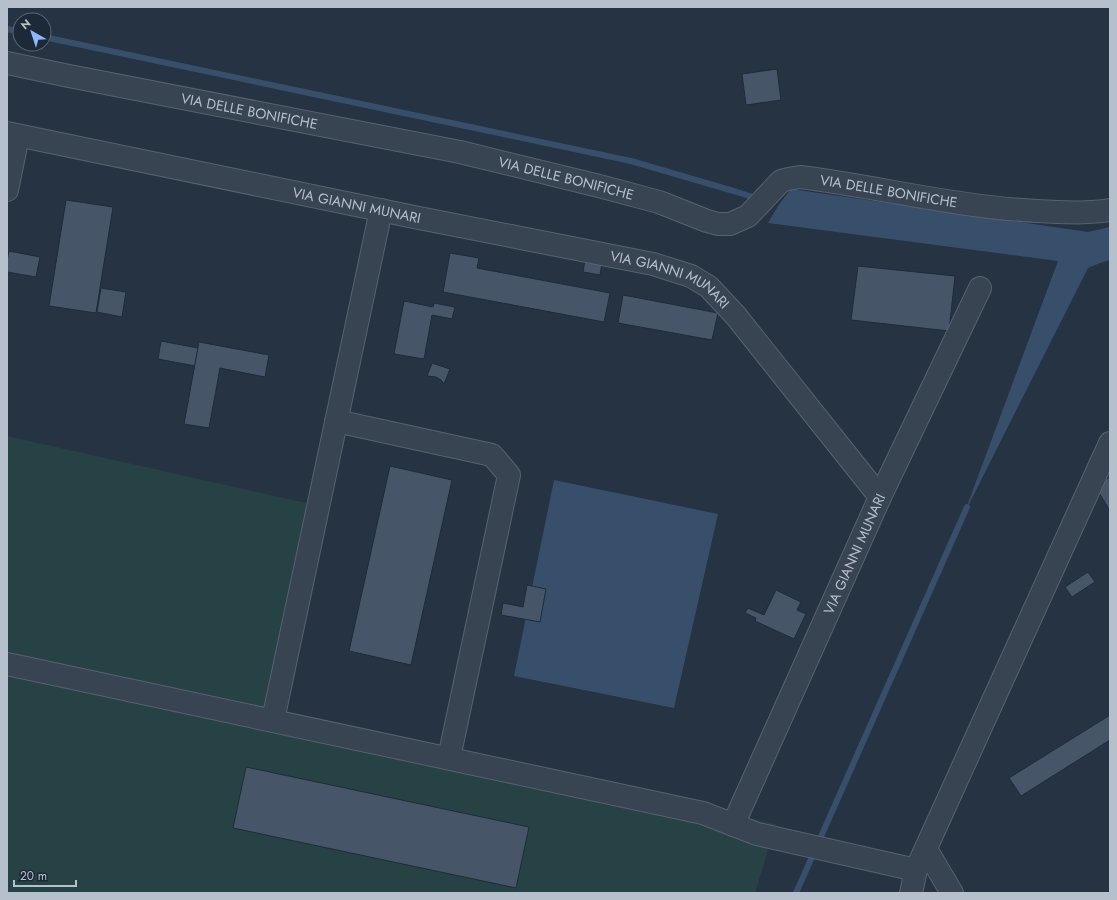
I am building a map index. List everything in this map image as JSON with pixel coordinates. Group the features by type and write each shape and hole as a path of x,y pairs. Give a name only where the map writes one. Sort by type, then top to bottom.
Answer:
{"street":[{"name":"VIA DELLE BONIFICHE","path":"7,63 77,78 460,152 659,202 718,224 730,224 748,216 781,181 800,177 997,208 1080,213 1110,210"},
{"path":"7,190 13,134"},
{"name":"VIA GIANNI MUNARI","path":"13,134 381,210 653,264 691,276 709,287 736,316 880,497 733,825"},
{"path":"272,720 381,210"},
{"path":"880,497 980,288"},
{"path":"336,420 492,455 509,474 449,758"},
{"path":"911,893 916,870 1110,443"},
{"path":"7,664 703,813 757,834 916,870"},
{"path":"926,849 952,893"}],"green space":[{"path":"7,436 311,504 265,710 776,824 755,893 7,893"}],"water":[{"path":"791,189 1088,232 1110,227 1110,260 1088,268 964,514 1058,261 768,223 778,206"},
{"path":"554,480 718,514 674,708 514,676"}],"building":[{"path":"777,69 781,100 746,105 742,74"},
{"path":"66,200 113,207 96,313 49,306"},
{"path":"9,251 40,257 36,277 7,272"},
{"path":"450,253 479,258 477,268 610,293 604,322 443,292"},
{"path":"585,260 602,263 600,275 583,272"},
{"path":"858,266 955,276 949,331 851,320"},
{"path":"101,288 126,292 122,317 97,312"},
{"path":"623,295 718,313 712,340 618,323"},
{"path":"404,301 433,307 434,303 455,307 452,319 432,315 424,359 394,354"},
{"path":"161,341 198,348 195,366 158,359"},
{"path":"199,342 269,355 265,377 220,368 209,428 184,424"},
{"path":"432,363 450,369 444,384 436,377 427,376"},
{"path":"390,466 452,480 411,665 349,651"},
{"path":"1110,477 1110,511 1095,486"},
{"path":"1088,572 1095,582 1072,597 1065,587"},
{"path":"527,585 546,589 540,622 501,615 503,603 523,607"},
{"path":"776,590 801,602 797,610 806,614 794,639 755,621 756,618 745,613 748,608 764,615"},
{"path":"1110,715 1110,740 1021,796 1009,778"},
{"path":"246,767 529,827 516,888 233,828"}],"waterway":[{"path":"7,29 12,30"},
{"path":"52,39 631,161 759,199"},
{"path":"796,893 967,507"}]}
